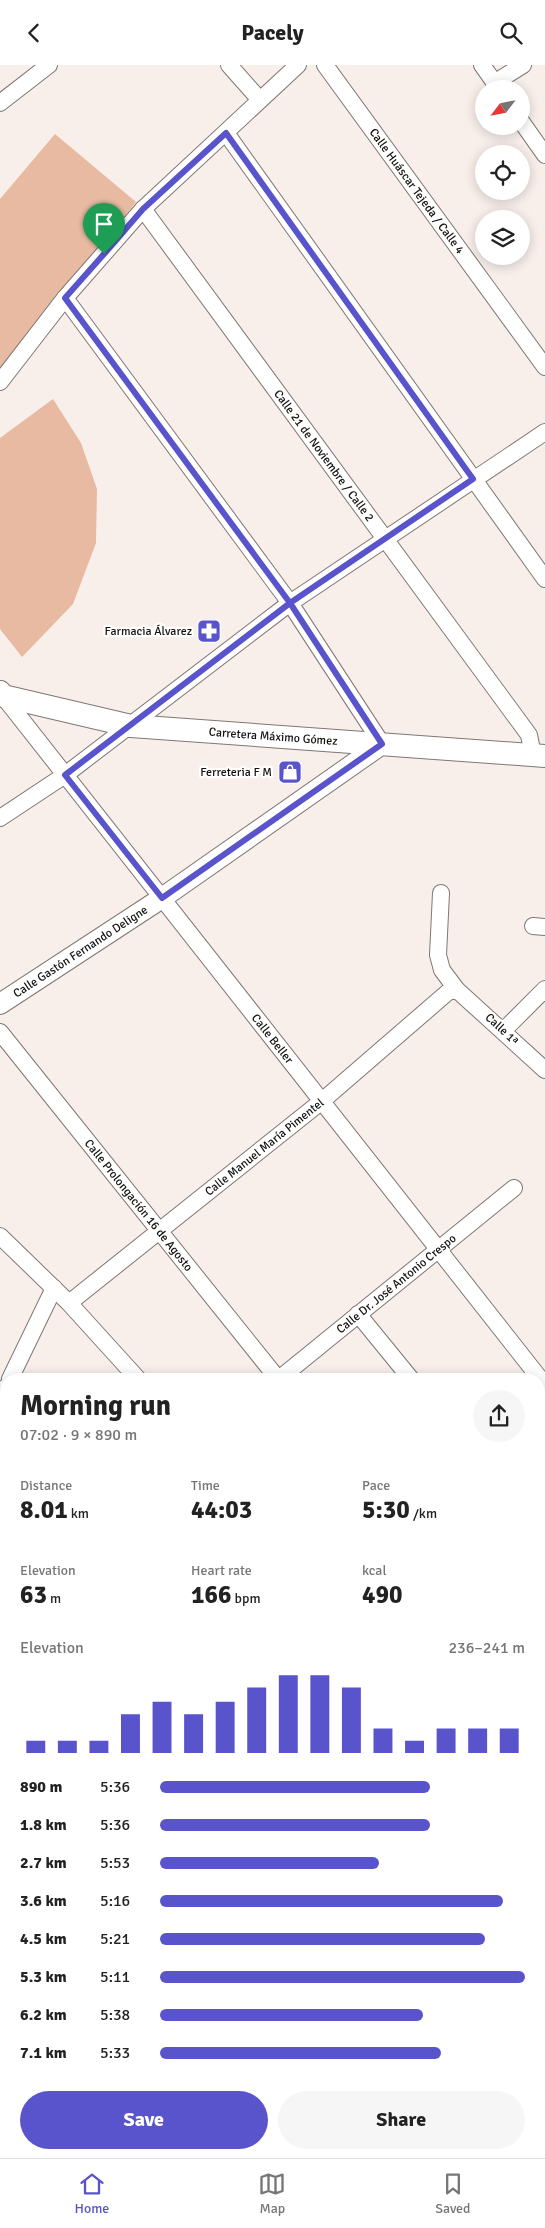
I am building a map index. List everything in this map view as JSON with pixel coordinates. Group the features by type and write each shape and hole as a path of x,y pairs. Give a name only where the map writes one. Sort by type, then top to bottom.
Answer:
{"main road":[{"name":"Carretera Máximo Gómez","path":"2,694 131,726 539,756"}],"street":[{"path":"0,103 49,65"},
{"path":"229,65 260,100"},
{"path":"0,382 65,298 143,209 298,65"},
{"name":"Calle Huáscar Tejeda / Calle 4","path":"325,65 545,367"},
{"path":"482,65 493,80"},
{"path":"505,80 524,65"},
{"path":"226,133 545,579"},
{"path":"530,134 545,155"},
{"name":"Calle 21 de Noviembre / Calle 2","path":"143,209 529,735 539,756"},
{"path":"65,298 290,603 382,744"},
{"path":"0,818 65,775 290,603 385,537 545,432"},
{"name":"Calle Beller","path":"2,694 536,1373"},
{"name":"Calle Gastón Fernando Deligne","path":"0,1004 162,898 382,744"},
{"name":"Calle 1ª","path":"441,893 438,955 442,969 457,990 545,1070"},
{"path":"503,1031 545,989"},
{"name":"Calle Manuel María Pimentel","path":"69,1303 322,1101 448,992 457,990"},
{"name":"Calle Prolongación 16 de Agosto","path":"0,1032 273,1373"},
{"name":"Calle Dr. José Antonio Crespo","path":"286,1373 514,1188"},
{"path":"0,1236 69,1303 133,1373"},
{"path":"13,1373 54,1288"},
{"path":"358,1315 406,1373"}],"shaded area":[{"path":"55,134 136,202 0,372 0,199"},
{"path":"53,399 81,443 97,489 96,543 73,604 22,657 0,629 0,438"}],"place":[{"name":"Farmacia Álvarez","path":"209,631"},
{"name":"Ferreteria F M","path":"290,772"}],"route":[{"path":"104,254 65,298 290,603 382,744 162,898 65,775 290,603 473,479 226,133 143,209 104,254"}]}
